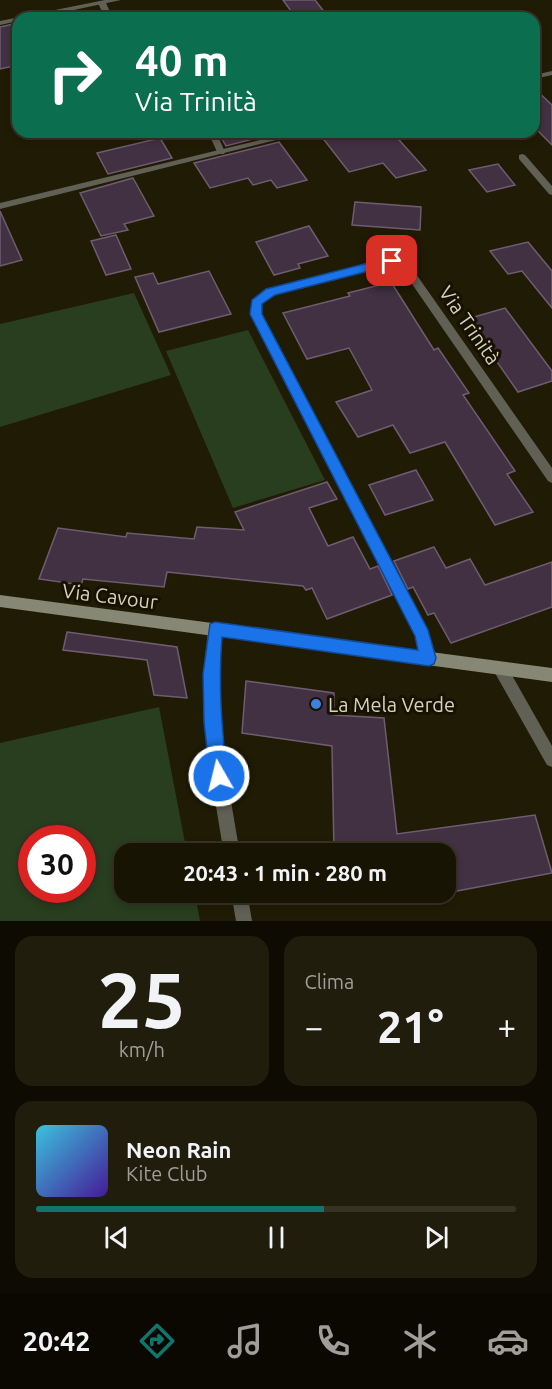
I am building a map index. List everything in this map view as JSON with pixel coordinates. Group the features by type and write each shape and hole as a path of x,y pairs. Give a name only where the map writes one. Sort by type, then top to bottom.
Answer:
{"street":[{"path":"55,12 117,0"},
{"path":"102,3 106,12"},
{"path":"215,138 221,152"},
{"path":"0,206 279,138"},
{"path":"522,157 552,192"},
{"name":"Via Trinità","path":"429,658 423,635 256,314 256,303 271,292 381,262 392,261 405,266 552,477"},
{"name":"Via Cavour","path":"0,601 215,629"},
{"path":"230,843 215,756 211,674 215,629 552,675"},
{"path":"500,668 552,760"},
{"path":"241,903 244,921"}],"green space":[{"path":"134,293 171,375 0,427 0,324"},
{"path":"248,330 325,480 233,508 166,351"},
{"path":"159,707 185,843 114,843 114,903 197,903 200,921 0,921 0,743"}],"building":[{"path":"283,0 315,0 324,12 292,12"},
{"path":"12,24 12,66 0,69 0,27"},
{"path":"540,94 552,105 552,145 540,133"},
{"path":"160,138 172,158 108,174 97,153"},
{"path":"221,138 257,138 226,146"},
{"path":"323,138 397,138 426,170 396,178 383,163 349,172"},
{"path":"279,142 307,180 277,188 271,180 253,185 248,178 210,188 194,163"},
{"path":"498,164 515,185 487,192 469,170"},
{"path":"133,178 154,216 124,224 128,230 101,236 80,193"},
{"path":"355,202 421,207 420,230 352,225"},
{"path":"0,211 22,260 0,266"},
{"path":"309,226 328,256 298,264 300,268 274,275 256,242"},
{"path":"116,235 131,269 106,275 91,241"},
{"path":"528,242 552,271 552,308 522,271 508,274 490,251"},
{"path":"209,271 231,314 159,332 135,277 153,273 158,284"},
{"path":"391,282 434,350 438,348 469,393 463,395 515,471 507,474 533,512 495,525 445,442 410,453 393,425 358,437 336,402 372,390 349,348 307,359 283,313 350,296 348,293"},
{"path":"505,308 552,371 552,381 518,392 467,319"},
{"path":"416,470 433,500 385,515 369,485"},
{"path":"327,482 337,499 309,508 328,546 353,537 370,569 378,566 392,595 327,619 312,588 306,590 303,586 167,572 164,587 83,579 81,585 39,579 58,528 126,537 127,533 194,539 197,527 244,530 235,512"},
{"path":"434,547 446,568 470,559 485,585 552,562 552,607 451,643 434,613 428,615 413,587 408,589 394,561"},
{"path":"67,632 177,647 187,698 154,695 147,660 63,650"},
{"path":"246,681 334,693 334,715 384,718 397,834 535,815 552,873 456,891 456,843 334,843 332,746 242,733"}],"place":[{"name":"La Mela Verde","path":"316,704"}],"route":[{"path":"219,776 215,756 211,674 215,629 429,658 423,635 256,314 256,303 262,296 271,292 392,261"}]}
